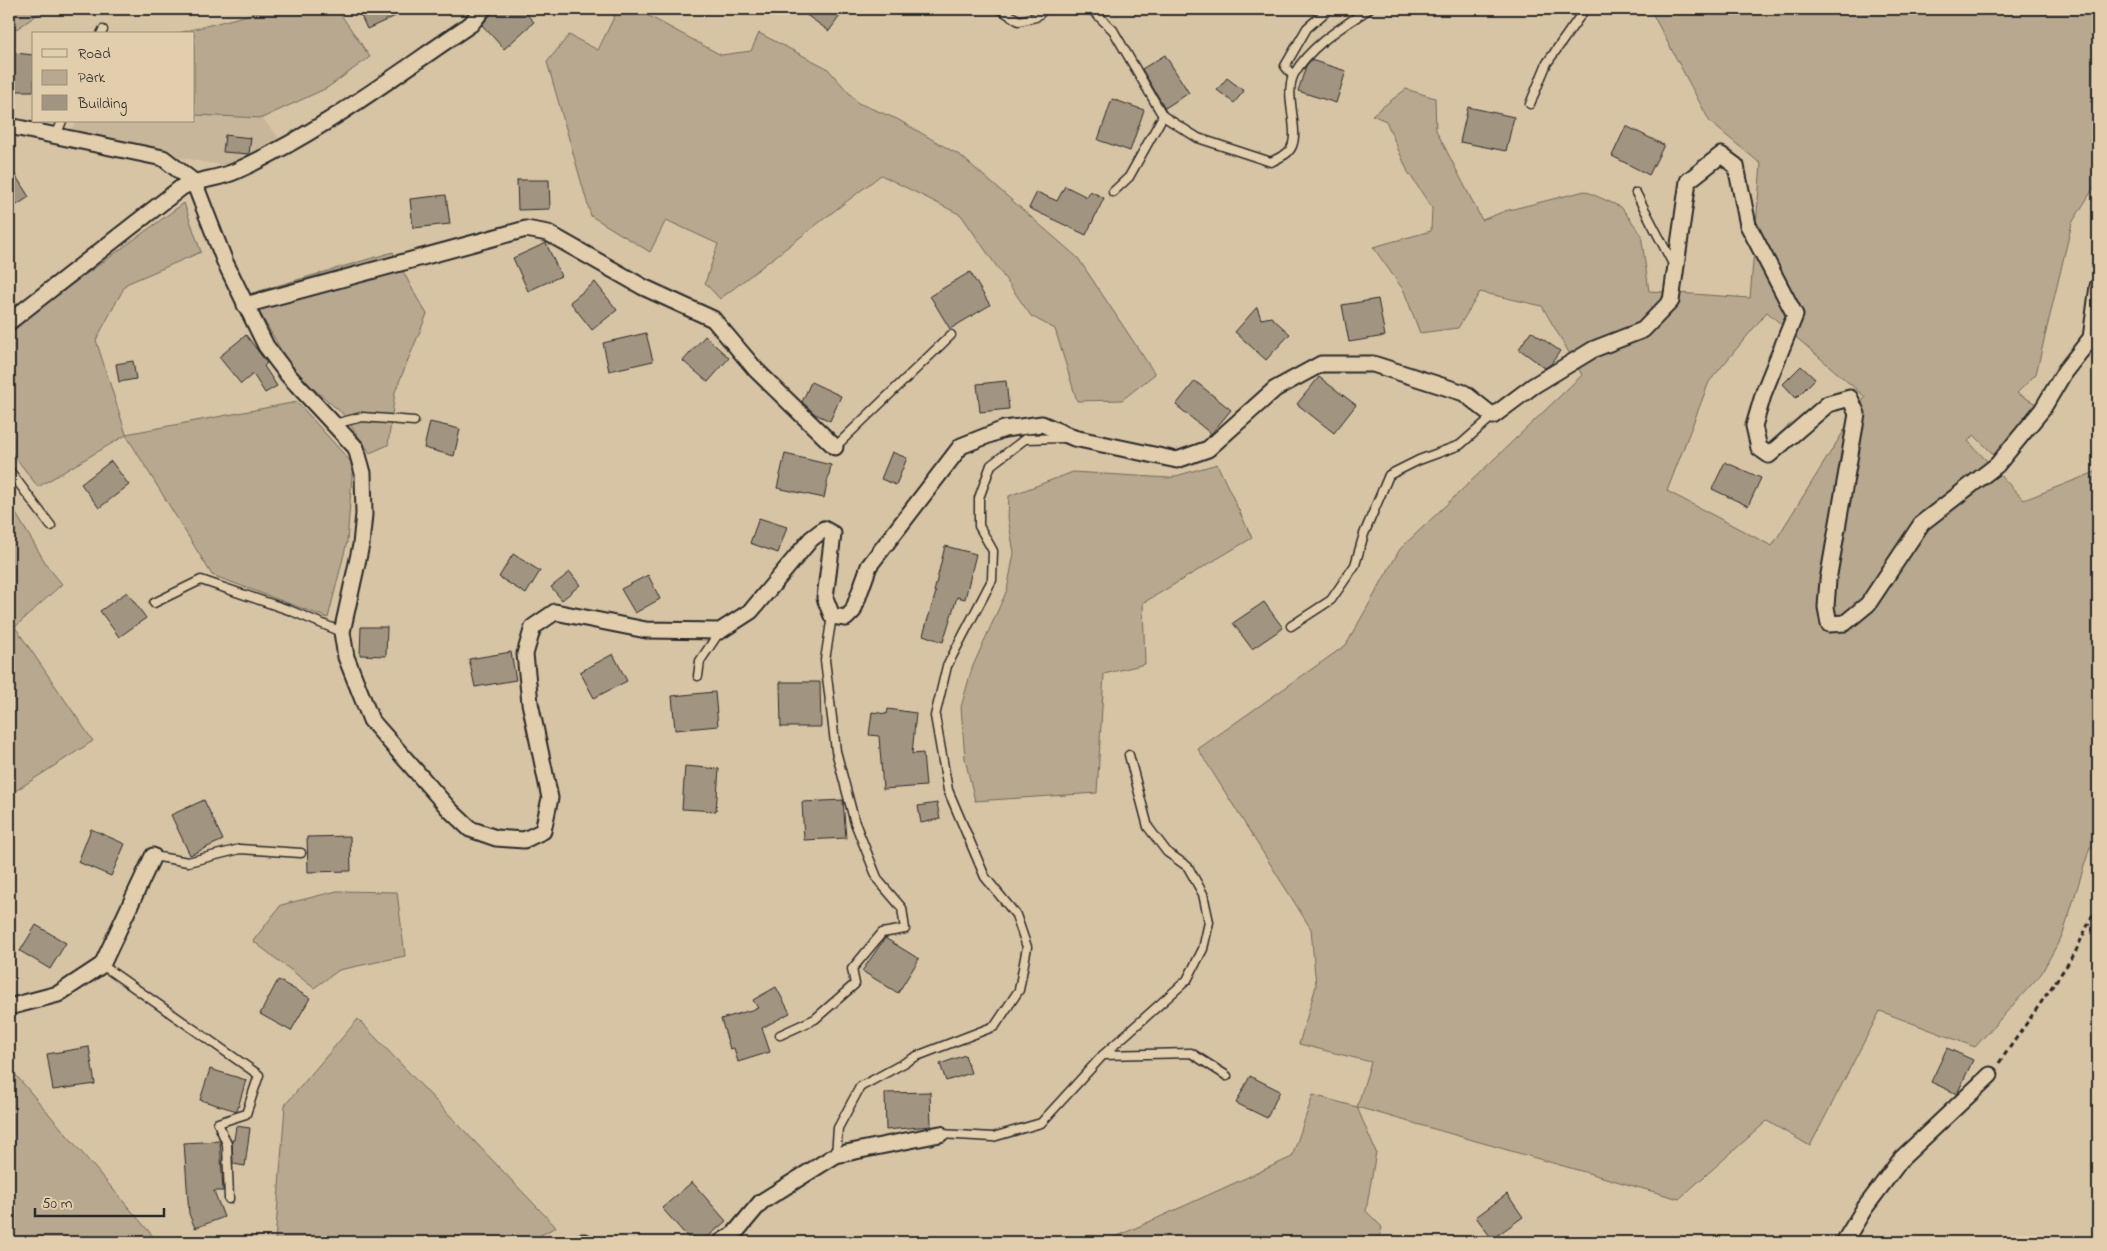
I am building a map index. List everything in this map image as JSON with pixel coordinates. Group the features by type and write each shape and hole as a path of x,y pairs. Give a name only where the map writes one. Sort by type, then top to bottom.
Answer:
{"street":[{"path":"9,322 182,187 234,172 304,136 471,24 483,9"},
{"path":"9,126 163,158 194,182 210,227 245,305 266,346 288,375 356,448 358,454 363,473 364,506 361,545 342,632 346,657 371,720 450,810 470,829 496,838 524,840 543,831 550,798 530,702 525,654 533,627 556,612 646,630 720,631 751,611 811,539 824,529 833,534 825,598 832,616 846,618 853,611 869,566 961,446 1004,429 1042,424 1074,438 1177,460 1208,448 1275,389 1321,364 1373,364 1464,393 1493,416 1533,386 1594,349 1644,330 1671,301 1688,181 1721,155 1736,166 1748,225 1795,315 1764,392 1754,426 1759,448 1769,455 1828,404 1850,398 1857,414 1828,580 1826,607 1829,624 1845,623 1868,604 1922,523 1996,465 2042,410 2066,371 2092,338 2098,286"},
{"path":"245,305 526,229 548,234 643,288 714,319 756,370 835,447"},
{"path":"9,1007 58,994 102,965 153,856"},
{"path":"1844,1242 1864,1209 1902,1158 1990,1075"},
{"path":"721,1242 734,1234 761,1202 836,1155 940,1134"}],"lane":[{"path":"1000,9 1019,21 1036,17 1045,9"},
{"path":"1091,9 1113,30 1163,116 1198,138 1271,162 1289,152 1295,138 1289,101 1293,76 1308,55 1332,34 1369,9"},
{"path":"1293,76 1286,66 1307,28 1329,9"},
{"path":"1530,104 1547,63 1585,9"},
{"path":"1113,192 1129,176 1163,116"},
{"path":"56,136 62,122"},
{"path":"1636,193 1675,268"},
{"path":"835,447 951,335"},
{"path":"1291,626 1331,600 1355,566 1364,534 1389,476 1419,460 1460,445 1493,416"},
{"path":"334,424 362,417 414,420"},
{"path":"836,1155 838,1128 860,1086 917,1056 995,1026 1019,990 1027,947 1016,915 985,877 948,790 935,716 947,666 992,580 993,551 980,526 979,498 991,465 1025,439 1074,438"},
{"path":"9,470 51,526"},
{"path":"154,603 201,580 290,610 342,632"},
{"path":"780,1035 815,1019 855,984 852,969 882,933 905,929 902,908 878,880 858,831 836,751 825,660 832,616"},
{"path":"698,676 700,661 720,631"},
{"path":"940,1134 993,1137 1041,1124 1103,1055 1187,980 1203,949 1209,922 1203,894 1188,867 1167,852 1148,826 1129,755"},
{"path":"153,856 188,862 240,849 301,853"},
{"path":"102,965 259,1075 246,1114 218,1122 227,1144 229,1199"},
{"path":"1103,1055 1191,1054 1227,1076"}],"path":[{"path":"1990,1075 2074,955 2098,903"}],"shaded area":[{"path":"195,115 262,118 279,138 231,167 178,157 70,130 77,122 195,122"}],"green space":[{"path":"9,9 46,9 9,34"},
{"path":"271,9 337,9 370,57 327,88 262,118 195,115 195,32 183,32"},
{"path":"618,9 636,9 721,55 751,51 759,33 827,68 858,103 897,119 961,156 1078,258 1155,374 1122,400 1077,401 1055,329 1031,316 961,215 881,175 720,299 705,283 718,244 666,220 650,252 591,216 547,62 569,35 598,50"},
{"path":"1650,9 2098,9 2098,181 2072,223 2036,374 2017,393 2036,404 1996,457 1974,435 1968,441 2024,500 2098,471 2098,847 2090,847 2063,934 2041,974 1975,1047 1880,1011 1810,1146 1767,1121 1679,1199 1357,1107 1371,1062 1299,1044 1316,986 1311,929 1198,749 1346,645 1400,549 1582,375 1542,306 1480,292 1458,328 1420,333 1404,291 1373,247 1431,231 1432,208 1408,172 1386,121 1372,115 1406,89 1435,98 1436,130 1482,220 1505,211 1585,191 1621,207 1641,234 1649,291 1750,298 1761,164 1710,122","holes":["1767,312 1865,397 1772,546 1667,491 1709,382"]},
{"path":"184,203 201,252 126,284 96,340 126,434 297,402 351,462 352,476 347,542 328,618 212,575 126,435 38,487 9,449 9,335 37,310"},
{"path":"393,252 427,314 395,392 388,445 370,453 342,413 293,371 249,294"},
{"path":"1217,464 1252,538 1143,603 1145,664 1104,674 1097,793 975,801 965,759 961,707 972,668 1007,590 1014,553 1008,518 1009,496 1073,472 1169,478"},
{"path":"9,502 48,567 62,584 15,627 93,741 9,795"},
{"path":"337,891 397,892 405,956 339,970 314,988 253,941 281,905"},
{"path":"358,1019 556,1227 528,1242 275,1242 285,1105"},
{"path":"9,1067 158,1242 9,1242"},
{"path":"1313,1095 1357,1107 1376,1152 1366,1211 1382,1227 1378,1242 1097,1242 1120,1235 1292,1157"}],"building":[{"path":"358,9 411,9 367,29"},
{"path":"495,9 522,9 534,22 504,49 482,25"},
{"path":"798,9 845,9 829,31"},
{"path":"15,53 32,55 32,91 9,91 9,57"},
{"path":"1165,55 1189,93 1165,108 1142,69"},
{"path":"1311,60 1346,71 1336,103 1298,91 1306,66"},
{"path":"1227,78 1244,91 1234,103 1217,90"},
{"path":"1112,99 1144,110 1130,151 1098,140"},
{"path":"1468,107 1514,117 1506,151 1460,142"},
{"path":"1626,126 1664,145 1649,175 1612,156"},
{"path":"225,135 251,138 249,154 223,152"},
{"path":"9,165 29,197 9,210"},
{"path":"517,180 549,180 550,209 518,210"},
{"path":"1065,186 1087,197 1090,191 1104,198 1086,235 1029,208 1037,192 1057,201"},
{"path":"446,195 450,224 413,228 410,199"},
{"path":"546,243 561,276 528,291 513,258"},
{"path":"970,272 990,305 950,329 930,296"},
{"path":"595,282 617,310 592,330 570,302"},
{"path":"1378,299 1385,336 1349,342 1342,305"},
{"path":"1257,307 1261,319 1271,317 1290,334 1266,360 1235,332"},
{"path":"1531,331 1560,351 1551,364 1545,368 1519,349"},
{"path":"646,333 653,361 609,371 603,343"},
{"path":"246,335 267,363 264,366 277,386 265,393 253,374 241,384 219,357"},
{"path":"705,336 729,358 708,382 683,361"},
{"path":"133,361 136,379 119,382 116,364"},
{"path":"1801,366 1815,379 1796,398 1783,384"},
{"path":"1319,377 1356,405 1334,433 1297,404"},
{"path":"1006,381 1009,409 980,412 977,384"},
{"path":"1195,381 1231,410 1211,434 1176,405"},
{"path":"811,382 841,396 830,421 815,414 802,402"},
{"path":"430,422 460,429 454,456 424,448"},
{"path":"892,452 907,458 896,485 881,479"},
{"path":"785,454 831,465 824,498 777,488"},
{"path":"111,461 129,485 99,508 81,484"},
{"path":"1725,462 1761,478 1748,506 1712,489"},
{"path":"759,518 787,527 778,553 750,543"},
{"path":"945,546 976,554 965,599 957,597 943,642 923,635 936,592 934,592"},
{"path":"513,554 540,571 526,594 499,577"},
{"path":"570,572 580,585 562,600 551,587"},
{"path":"648,575 660,599 635,613 621,589"},
{"path":"127,592 146,618 119,637 100,611"},
{"path":"1264,602 1283,628 1252,649 1233,623"},
{"path":"361,627 387,627 386,656 360,655"},
{"path":"511,652 516,680 475,687 469,659"},
{"path":"613,654 627,681 594,698 580,672"},
{"path":"780,682 820,682 821,727 781,727"},
{"path":"715,692 718,726 675,730 672,696"},
{"path":"888,709 916,713 912,754 923,753 926,786 883,789 879,736 869,735 872,712 887,714"},
{"path":"685,766 719,769 716,811 682,809"},
{"path":"204,800 223,840 190,855 171,815"},
{"path":"843,800 846,838 804,840 802,802"},
{"path":"937,803 940,819 921,823 918,806"},
{"path":"91,829 125,844 111,876 78,862"},
{"path":"350,836 351,871 308,872 307,837"},
{"path":"36,925 66,943 50,969 20,951"},
{"path":"885,938 919,959 898,993 862,971"},
{"path":"278,980 310,998 291,1031 260,1014"},
{"path":"776,987 790,1013 762,1028 770,1052 738,1062 734,1048 730,1049 721,1019 758,1008 753,1000"},
{"path":"89,1047 95,1084 53,1090 47,1054"},
{"path":"1947,1048 1973,1060 1957,1094 1931,1082"},
{"path":"965,1055 971,1073 946,1081 940,1064"},
{"path":"210,1069 246,1080 237,1111 200,1100"},
{"path":"1250,1076 1280,1091 1267,1118 1236,1103"},
{"path":"930,1092 931,1126 886,1130 885,1093"},
{"path":"236,1126 250,1128 245,1166 233,1164 232,1140 234,1140"},
{"path":"220,1141 223,1191 214,1191 224,1217 195,1228 189,1214 184,1143"},
{"path":"692,1182 726,1221 702,1242 692,1242 662,1208"},
{"path":"1507,1194 1523,1217 1492,1239 1476,1217"}]}
